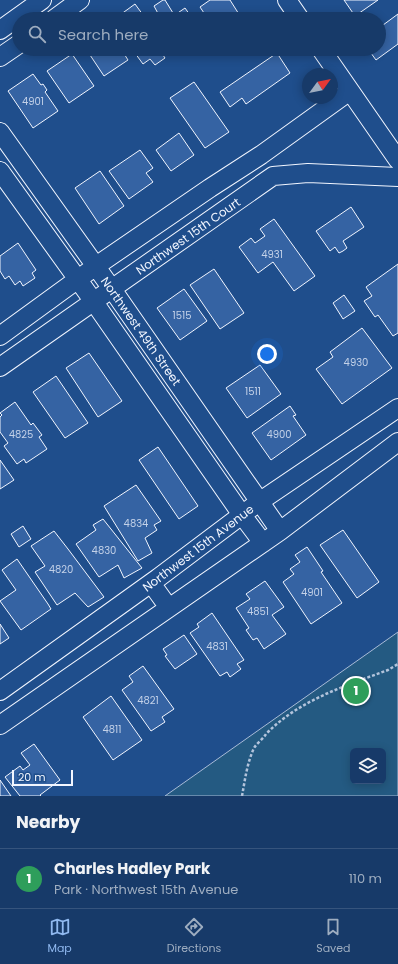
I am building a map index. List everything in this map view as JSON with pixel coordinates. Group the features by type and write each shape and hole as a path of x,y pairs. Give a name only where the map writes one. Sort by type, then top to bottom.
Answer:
{"street":[{"path":"25,12 42,0"},
{"path":"64,12 80,0"},
{"path":"287,0 295,12"},
{"path":"0,30 12,21"},
{"path":"0,57 12,49"},
{"path":"326,56 398,160"},
{"path":"0,336 77,279 261,155 350,91"},
{"name":"Northwest 49th Street","path":"0,132 96,266 280,531"},
{"path":"261,155 273,176 308,173 398,177"},
{"name":"Northwest 49th Street","path":"0,171 263,543"},
{"name":"Northwest 15th Court","path":"0,368 273,176"},
{"path":"167,407 185,394"},
{"name":"Northwest 15th Avenue","path":"1,690 152,583 259,502 398,408"},
{"path":"0,725 280,531 398,442"},
{"path":"152,583 169,608"},
{"path":"1,690 19,712"}],"path":[{"path":"242,796 246,776 255,747 273,728 299,708 319,696 388,670 398,664"}],"shaded area":[{"path":"398,632 398,796 165,796"}],"building":[{"path":"165,0 172,12 157,12 154,6"},
{"path":"210,0 230,0 238,12 203,12 200,7"},
{"path":"344,0 378,0 361,12 352,12"},
{"path":"135,4 141,12 124,12"},
{"path":"185,8 188,12 179,12"},
{"path":"398,14 398,44 386,53 386,23"},
{"path":"69,56 73,56 94,86 69,103 47,71"},
{"path":"91,56 125,56 128,60 104,76"},
{"path":"137,56 164,56 165,58 155,65 150,59 143,64"},
{"path":"273,56 279,56 290,73 246,104 242,98 230,107 220,92"},
{"path":"373,56 382,56 376,60"},
{"path":"33,74 41,85 43,84 47,90 45,92 58,111 33,128 8,91"},
{"path":"194,82 229,132 205,148 170,98"},
{"path":"179,133 194,155 171,171 156,150"},
{"path":"140,150 153,168 146,173 153,182 129,199 109,171"},
{"path":"100,171 124,206 99,224 75,188"},
{"path":"351,207 364,227 343,241 347,248 343,251 339,253 335,247 330,251 316,231"},
{"path":"274,219 315,276 294,291 273,262 258,273 239,247 251,238 255,243 265,236 260,229"},
{"path":"18,243 36,270 32,273 35,278 23,286 20,281 15,285 9,276 5,279 0,271 0,256"},
{"path":"398,264 398,333 393,336 378,315 375,317 364,301 372,296 366,287"},
{"path":"214,269 244,313 220,329 190,285"},
{"path":"184,289 207,321 180,340 157,308"},
{"path":"344,295 355,311 343,319 333,303"},
{"path":"362,328 392,368 342,404 316,369 333,357 330,352"},
{"path":"89,353 122,401 98,417 66,368"},
{"path":"260,365 281,394 247,418 226,388"},
{"path":"56,376 88,423 65,438 33,392"},
{"path":"15,402 31,425 33,423 42,435 39,437 47,449 26,463 24,459 17,464 4,446 8,443 0,432 0,417 2,415 0,413"},
{"path":"290,406 296,415 293,416 306,435 271,460 252,433"},
{"path":"158,447 198,506 179,519 139,460"},
{"path":"0,460 14,480 0,489"},
{"path":"136,485 161,521 154,525 157,530 145,538 152,553 138,561 104,506"},
{"path":"103,519 142,568 124,578 118,565 99,577 76,544 96,530 93,525"},
{"path":"23,526 31,539 19,547 11,534"},
{"path":"343,530 379,582 357,598 320,545"},
{"path":"54,531 104,597 88,607 75,593 57,605 35,572 45,566 31,546"},
{"path":"307,547 323,571 321,572 342,603 311,624 283,582 294,574 290,569 300,562 295,555"},
{"path":"17,559 51,609 21,630 0,601 16,590 2,570"},
{"path":"265,581 284,607 272,615 286,634 264,649 257,638 253,640 246,630 249,628 236,608 250,599 246,594"},
{"path":"212,613 244,660 237,664 241,669 230,677 227,672 220,676 190,633 199,627 197,624"},
{"path":"0,624 9,638 0,644"},
{"path":"184,635 197,654 175,669 165,656 167,655 163,649"},
{"path":"143,666 174,709 162,717 165,722 151,731 122,690 133,682 129,676"},
{"path":"111,696 142,740 113,760 83,717"},
{"path":"34,744 60,780 40,795 41,796 20,796 5,777 20,766 23,770 30,765 21,753"},
{"path":"0,780 11,796 0,796"}],"place":[{"name":"Charles Hadley Park","path":"356,691"}]}
